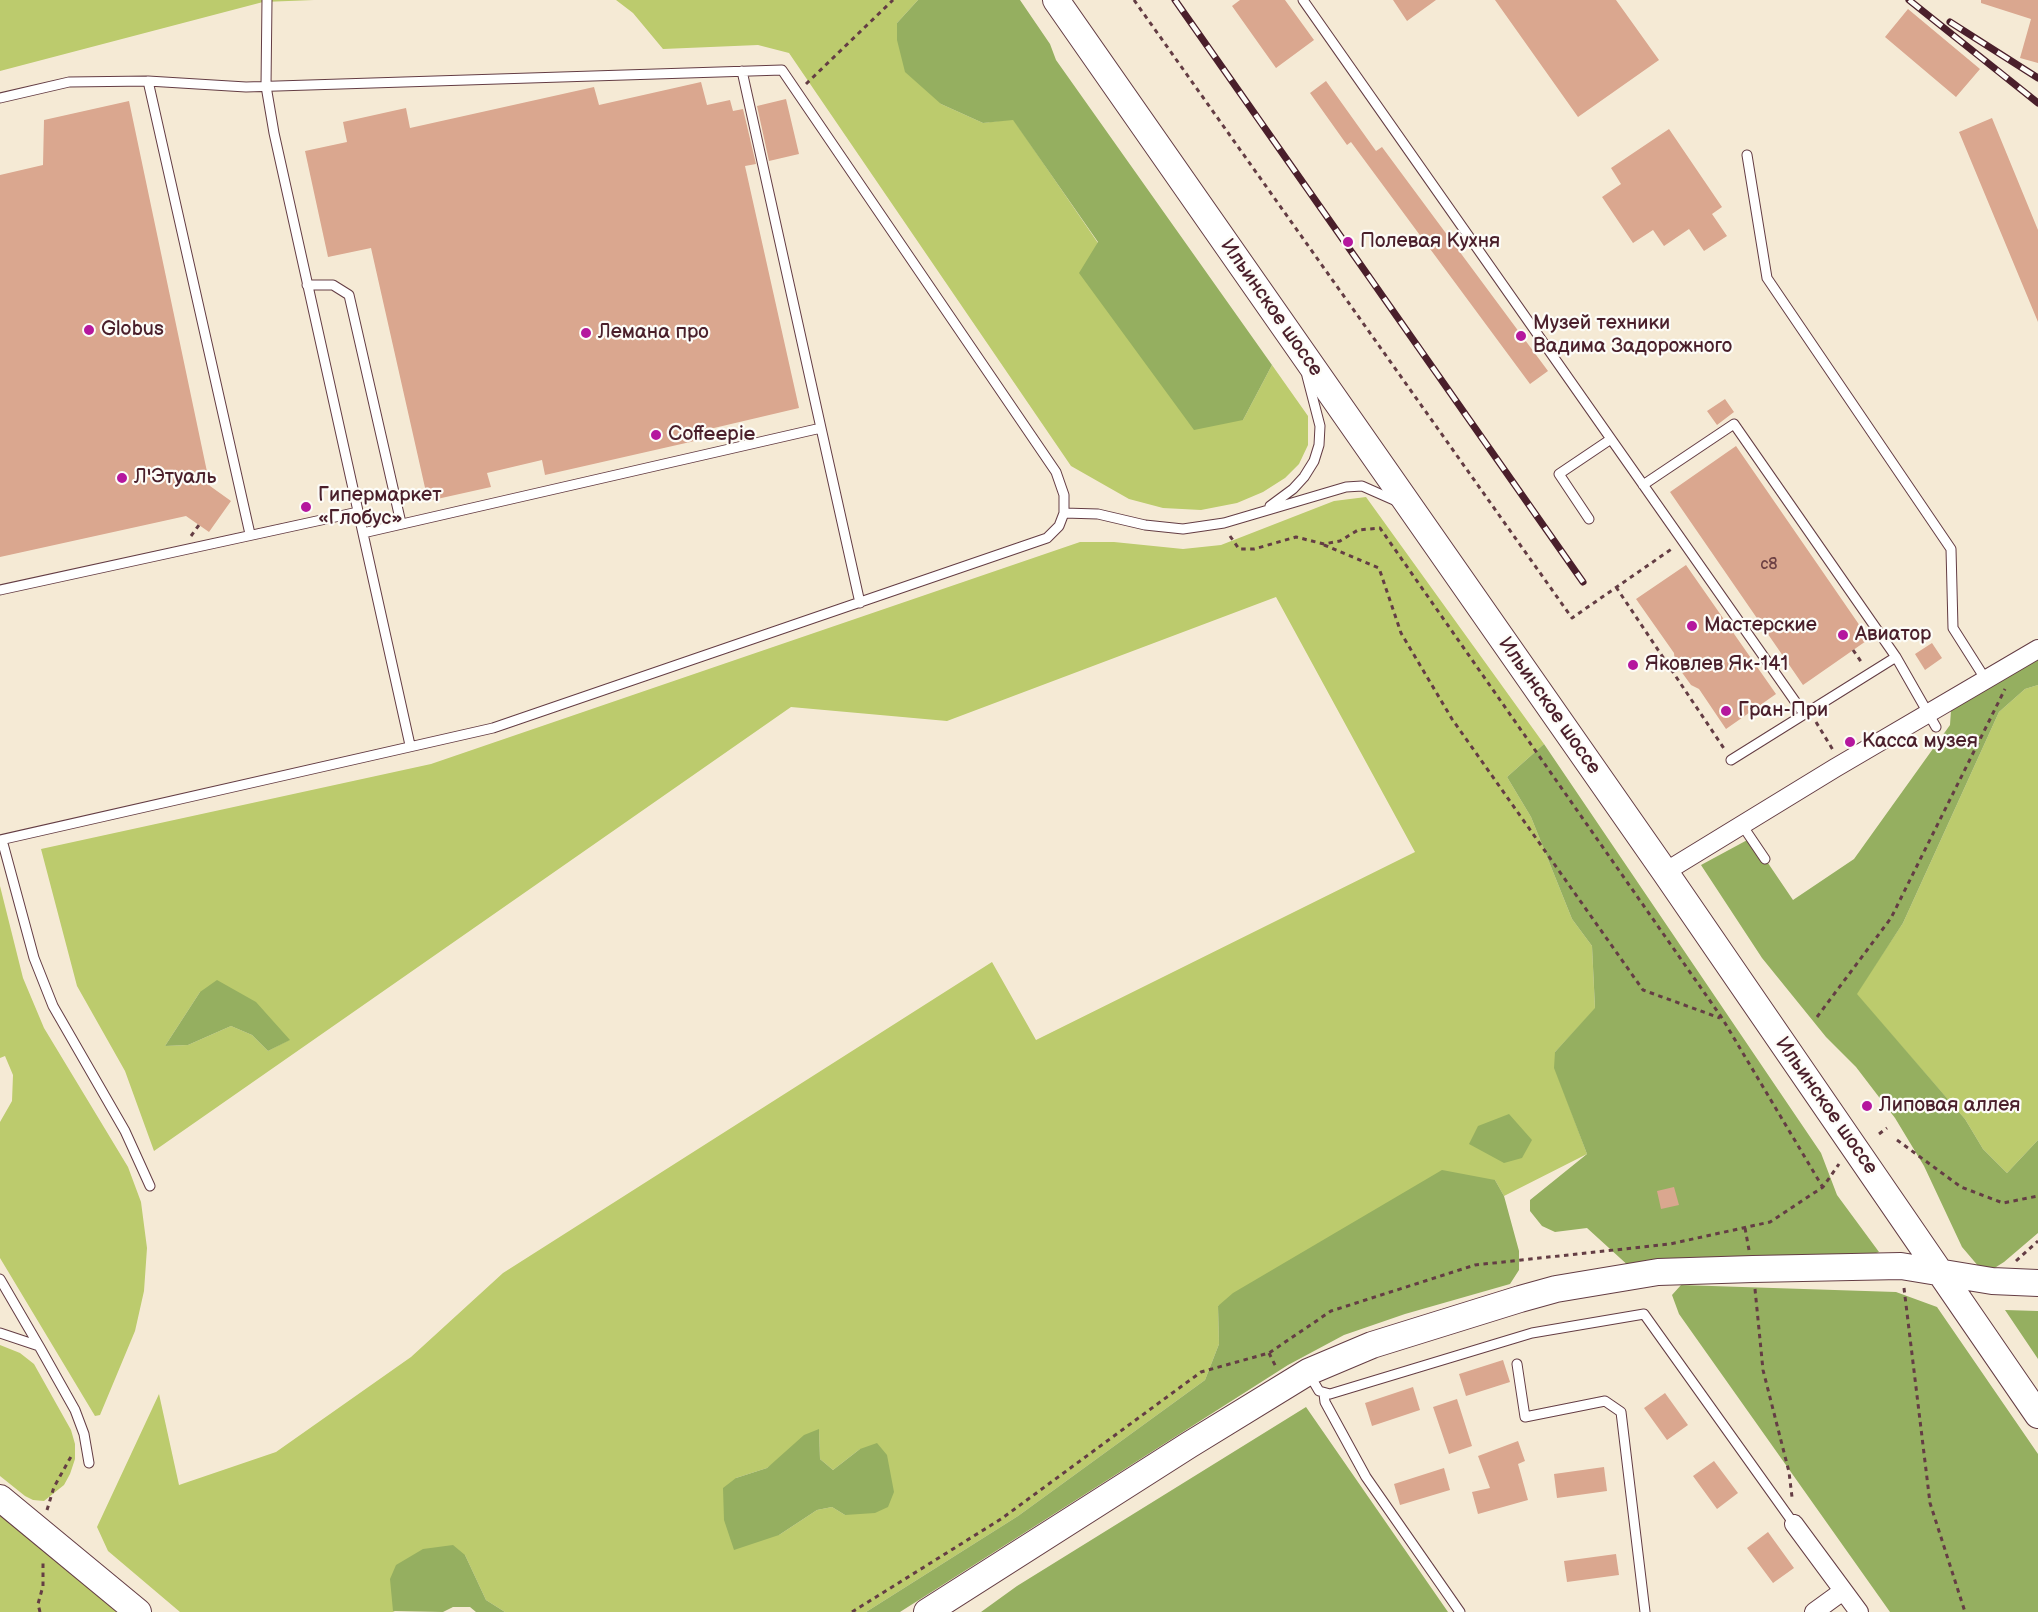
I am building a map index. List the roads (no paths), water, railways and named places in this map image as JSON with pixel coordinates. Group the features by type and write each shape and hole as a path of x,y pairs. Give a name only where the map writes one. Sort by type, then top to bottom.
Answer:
{"main road":[{"name":"Ильинское шоссе","path":"1056,0 1665,872 2038,1415"},
{"path":"927,1612 1189,1444 1308,1372 1372,1345 1556,1289 1658,1272 1901,1266 1992,1281 2038,1283"},
{"path":"0,1498 138,1612"}],"street":[{"path":"1665,872 1842,764 1932,721 1986,680 2034,652"},
{"path":"1794,1524 1859,1612"},
{"path":"1814,1612 1843,1591"}],"lane":[{"path":"267,0 266,86 307,285 411,745"},
{"path":"1303,0 1643,485 1806,712"},
{"path":"0,98 69,82 148,81 266,86 782,70 1056,472 1064,495 1064,513 1059,526 1047,538 493,728 1,840 24,926 53,1006 125,1131 150,1186"},
{"path":"742,72 860,603"},
{"path":"148,81 250,534"},
{"path":"1747,155 1767,278 1951,549 1953,628 1986,680"},
{"path":"307,285 333,285 349,295 401,524"},
{"path":"1263,511 1293,489 1304,477 1314,461 1319,445 1320,426 1298,348"},
{"path":"1643,485 1734,424 1896,657 1932,721"},
{"path":"363,533 821,428"},
{"path":"1589,519 1559,474 1611,439"},
{"path":"1064,513 1098,514 1145,525 1183,530 1224,523 1331,490 1362,486 1411,509"},
{"path":"0,590 358,512"},
{"path":"2034,652 2038,638"},
{"path":"1731,760 1896,657"},
{"path":"1742,825 1765,859"},
{"path":"0,1279 75,1410 84,1434 89,1463"},
{"path":"1324,1394 1532,1333 1644,1314 1794,1524"},
{"path":"0,1334 39,1346"},
{"path":"1517,1364 1525,1417 1605,1401 1621,1412 1645,1612"},
{"path":"1308,1372 1324,1394 1366,1478 1460,1612"}],"railway":[{"path":"1175,0 1583,582"},
{"path":"1909,0 2038,103"},
{"path":"1950,22 2038,78"}],"place":[{"name":"Полевая Кухня","path":"1348,242"},
{"name":"Globus","path":"89,330"},
{"name":"Лемана про","path":"586,333"},
{"name":"Музей техники Вадима Задорожного","path":"1521,336"},
{"name":"Coffeepie","path":"656,435"},
{"name":"Л'Этуаль","path":"122,478"},
{"name":"Гипермаркет «Глобус»","path":"306,507"},
{"name":"Мастерские","path":"1692,626"},
{"name":"Авиатор","path":"1843,635"},
{"name":"Яковлев Як-141","path":"1633,665"},
{"name":"Гран-При","path":"1726,711"},
{"name":"Касса музея","path":"1850,742"},
{"name":"Липовая аллея","path":"1867,1106"}]}
